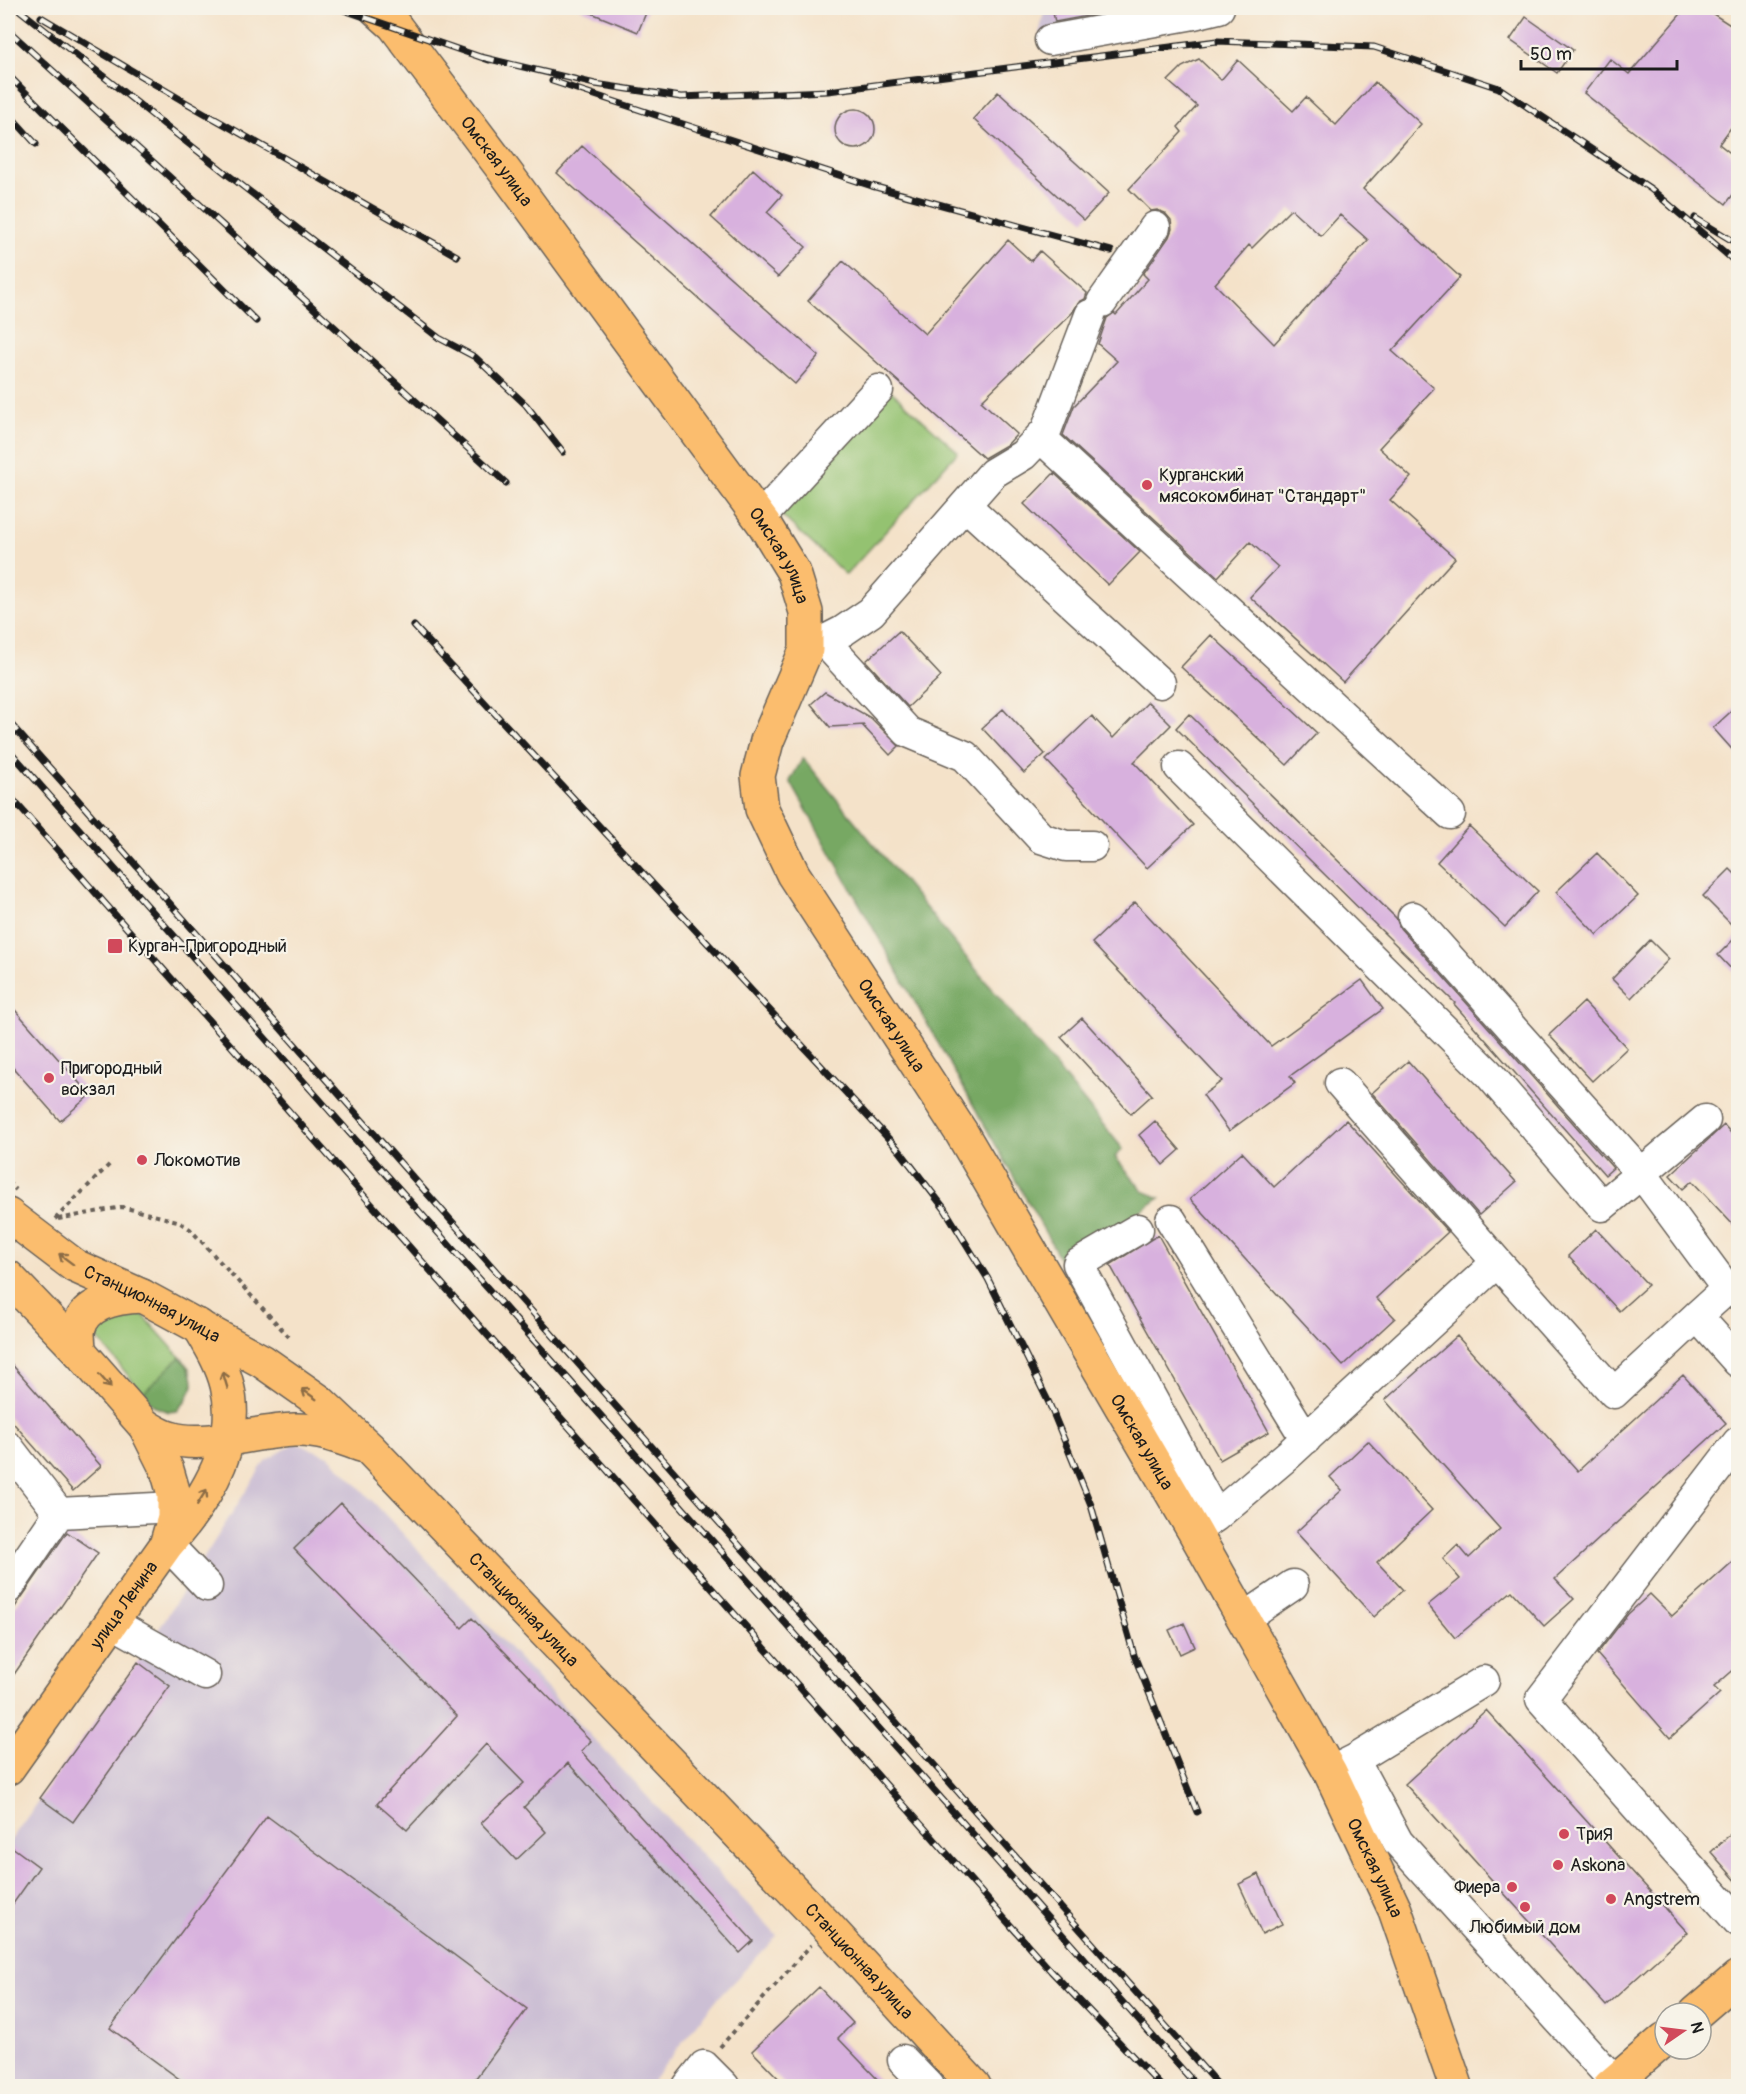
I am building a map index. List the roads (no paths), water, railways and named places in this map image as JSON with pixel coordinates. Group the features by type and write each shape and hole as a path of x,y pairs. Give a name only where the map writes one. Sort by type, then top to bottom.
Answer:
{"main road":[{"name":"Омская улица","path":"375,8 394,26 506,173 760,518 794,573 816,646 767,741 758,776 762,809 793,874 961,1132 1050,1284 1205,1524 1243,1619 1342,1766 1456,2086"},
{"name":"Станционная улица","path":"12,1203 75,1266 142,1296 199,1326 262,1361 319,1401 368,1447 828,1927 974,2086"},
{"path":"8,1277 79,1351 145,1426 167,1470 174,1494 174,1518 167,1544"},
{"path":"79,1351 78,1330 86,1316 101,1304 116,1298 142,1296"},
{"name":"улица Ленина","path":"8,1768 167,1544 186,1522 206,1492 219,1464 228,1438 232,1413 227,1385 217,1357 199,1326"},
{"path":"145,1426 170,1438 196,1442 296,1430 329,1434 368,1447"},
{"path":"1710,2001 1738,1977"},
{"path":"1613,2084 1653,2049"}],"lane":[{"path":"1050,40 1219,8"},
{"path":"1092,846 1066,846 1041,838 965,756 908,732 816,646 871,612 993,473 1023,455 1046,431 1096,309 1155,226"},
{"path":"760,518 878,390"},
{"path":"1040,438 1450,814"},
{"path":"965,505 1160,682"},
{"path":"1179,767 1488,1073 1602,1206 1705,1120"},
{"path":"1340,1083 1614,1393 1727,1289 1642,1174 1413,917"},
{"path":"1171,1220 1306,1439"},
{"path":"1050,1284 1078,1264 1138,1229"},
{"path":"1078,1264 1205,1524 1306,1439 1497,1262"},
{"path":"1697,1316 1738,1362"},
{"path":"1738,1442 1541,1699 1738,1921"},
{"path":"8,1447 59,1513"},
{"path":"8,1588 16,1554 59,1513 174,1507"},
{"path":"167,1544 207,1586"},
{"path":"1243,1619 1293,1585"},
{"path":"111,1622 205,1675"},
{"path":"1484,1681 1342,1766 1398,1842 1613,2084"},
{"path":"903,2060 928,2086"},
{"path":"696,2076 724,2086"}],"railway":[{"path":"17,8 439,338 475,357 526,405 563,452"},
{"path":"338,8 489,60"},
{"path":"41,17 185,102 457,256"},
{"path":"8,30 506,483"},
{"path":"481,57 595,84 681,97 828,91 1217,41 1374,47 1499,88 1651,189 1738,264"},
{"path":"8,75 256,321"},
{"path":"552,81 872,186 1111,251"},
{"path":"8,113 36,144"},
{"path":"1695,218 1738,244"},
{"path":"414,626 899,1150 944,1208 988,1279 1049,1403 1091,1505 1134,1655 1197,1812"},
{"path":"8,721 1219,2086"},
{"path":"8,749 1197,2086"},
{"path":"8,794 1051,1971 1161,2086"}],"place":[{"name":"Курганский мясокомбинат \"Стандарт\"","path":"1147,485"},
{"name":"Курган-Пригородный","path":"115,946"},
{"name":"Пригородный вокзал","path":"49,1078"},
{"name":"Локомотив","path":"142,1160"},
{"name":"ТриЯ","path":"1564,1834"},
{"name":"Askona","path":"1558,1865"},
{"name":"Фиера","path":"1512,1887"},
{"name":"Angstrem","path":"1611,1899"},
{"name":"Любимый дом","path":"1525,1907"}]}
